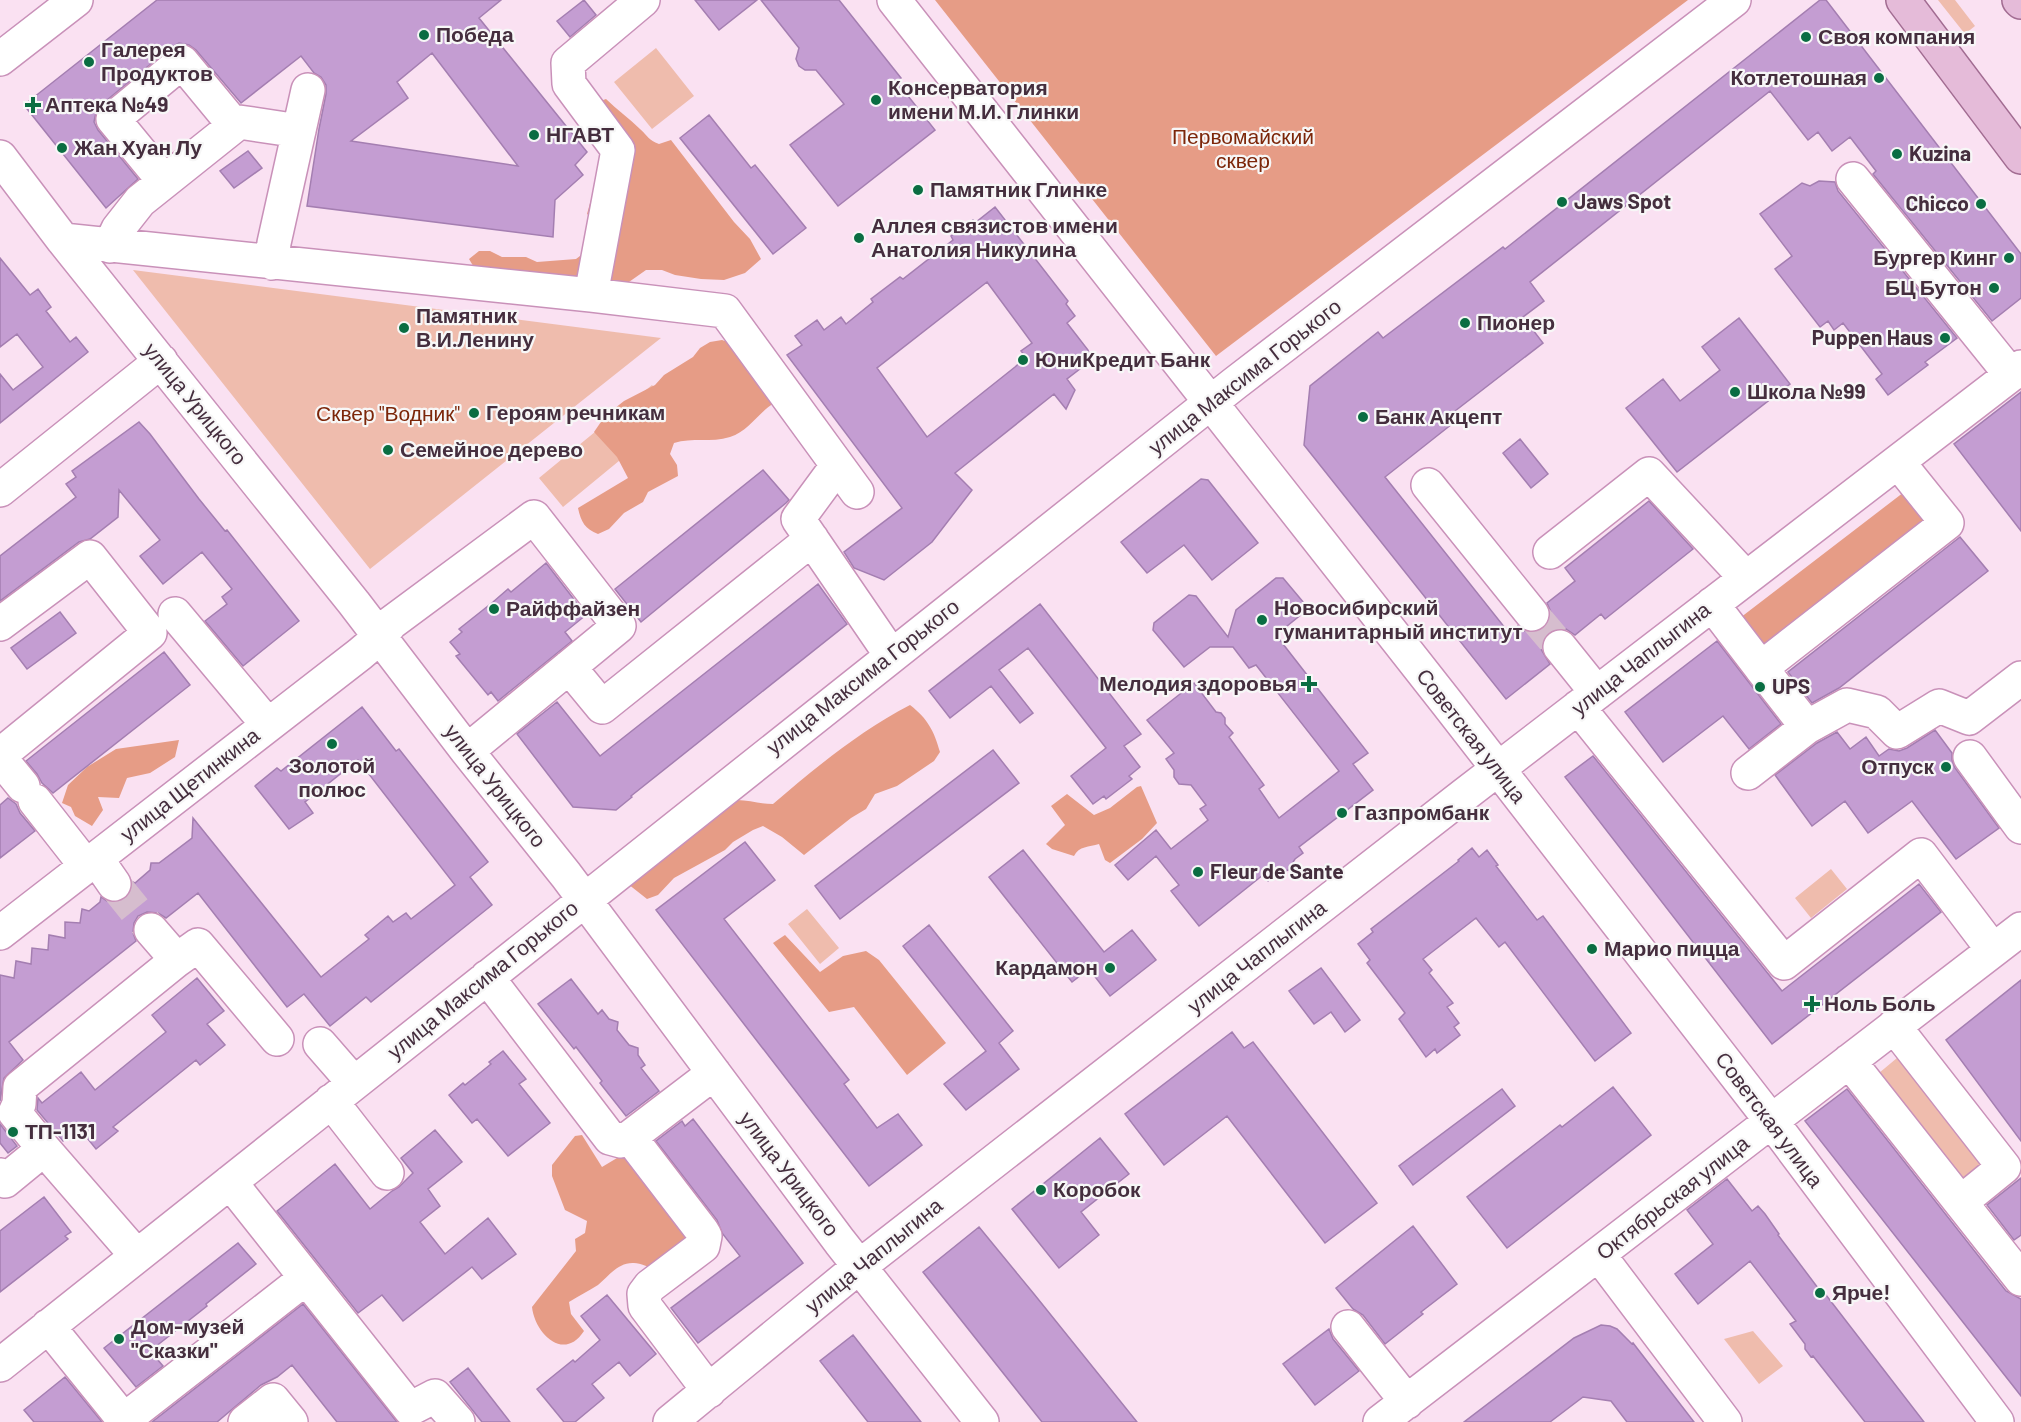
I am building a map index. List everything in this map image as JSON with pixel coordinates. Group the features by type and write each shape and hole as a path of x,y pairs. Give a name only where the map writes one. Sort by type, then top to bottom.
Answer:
{"main road":[{"path":"1903,0 2021,157"}],"street":[{"path":"0,59 76,0"},
{"name":"Советская улица","path":"894,0 1447,703 1771,1122 1997,1422"},
{"name":"улица Максима Горького","path":"0,1365 1210,403 1734,0"},
{"path":"591,295 618,150 569,84 568,63 624,4"},
{"path":"164,181 113,119 182,62 234,125"},
{"path":"272,262 274,243 308,90"},
{"path":"110,246 118,229 140,201 238,122 299,131"},
{"name":"улица Урицкого","path":"0,157 63,240 380,637 466,751 584,900 840,1242 982,1422"},
{"path":"1853,179 2016,371"},
{"path":"63,240 591,295 732,303 837,466 857,492"},
{"path":"3,482 161,362"},
{"name":"улица Чаплыгина","path":"670,1422 860,1266 1497,769 2016,371"},
{"path":"1761,668 1947,523 1898,462"},
{"path":"837,466 798,519 891,656"},
{"path":"1550,552 1649,474 1746,578"},
{"path":"1428,485 1532,614"},
{"name":"улица Щетинкина","path":"0,933 99,869 268,725 380,637 391,623 534,517 619,626 569,667"},
{"path":"466,751 569,667 602,707 812,539"},
{"path":"0,624 90,557 150,633 11,774 99,869"},
{"path":"1712,604 1807,727"},
{"path":"175,614 268,725"},
{"path":"1560,647 1588,700 1784,963 1915,843 1993,950"},
{"path":"1748,773 1807,727 1847,705 1877,712 1897,732 1939,706 1969,718 2021,678"},
{"path":"1970,757 2021,827"},
{"name":"Октябрьская улица","path":"1380,1422 2021,928"},
{"path":"150,930 177,960"},
{"path":"137,1256 15,1113 19,1104 20,1088 198,945 278,1039"},
{"path":"486,977 610,1138 621,1141 630,1137 714,1073"},
{"path":"1894,1026 2004,1167 1961,1202"},
{"path":"320,1044 342,1092 387,1173"},
{"path":"1849,1061 2018,1270"},
{"path":"630,1137 705,1236 703,1246 650,1286 643,1298 645,1306 709,1391"},
{"path":"0,1174 5,1181 44,1149"},
{"path":"230,1182 410,1409 435,1396 458,1422"},
{"path":"1599,1255 1725,1422"},
{"path":"48,1326 123,1421 306,1278"},
{"path":"1348,1327 1407,1402"},
{"path":"245,1422 273,1400 291,1422"}],"green space":[{"name":"Первомайский сквер","path":"935,0 1688,0 1216,356"},
{"path":"1938,0 1955,0 1975,26 1965,34"},
{"path":"656,48 694,96 652,129 614,82"},
{"path":"606,99 653,141 659,144 671,140 734,222 750,239 761,259 745,273 724,280 675,275 662,270 646,270 619,289 556,274 540,281 475,269 469,259 479,251 490,251 502,257 526,257 537,262 576,259 596,244 604,225 587,214 606,146 595,103"},
{"name":"Сквер \"Водник\"","path":"133,270 661,338 370,569"},
{"path":"722,340 733,344 774,403 743,431 730,437 674,443 670,454 677,465 678,476 648,492 643,502 624,513 609,529 598,534 590,530 582,521 578,508 628,478 617,457 594,432 605,416 624,401 655,385 664,375 693,357 700,348 710,342"},
{"path":"652,385 676,414 563,507 539,478"},
{"path":"1908,489 1932,518 1760,651 1736,621"},
{"path":"910,705 930,726 940,752 934,761 897,786 875,794 866,809 804,855 782,837 763,826 674,878 658,895 647,899 628,884 737,800 773,804 856,738"},
{"path":"179,740 175,757 150,773 127,778 119,798 98,797 103,810 92,826 75,816 71,807 62,803 68,785 87,767 116,749"},
{"path":"1141,786 1157,823 1142,839 1110,863 1105,860 1099,844 1081,849 1074,856 1052,849 1046,844 1065,825 1051,806 1067,794 1094,815 1110,808"},
{"path":"1831,869 1847,889 1811,918 1795,898"},
{"path":"807,909 839,948 820,964 788,924"},
{"path":"785,935 820,972 843,956 866,951 879,960 946,1043 907,1075 854,1007 829,1012 773,943"},
{"path":"1903,1053 1992,1165 1962,1190 1873,1078"},
{"path":"582,1135 602,1167 632,1149 691,1239 657,1268 628,1263 614,1270 598,1285 569,1302 571,1314 584,1331 576,1340 568,1344 560,1344 544,1335 534,1317 532,1307 576,1251 575,1239 585,1233 587,1221 565,1210 552,1176 552,1165 575,1136"},
{"path":"1753,1331 1783,1366 1759,1384 1724,1339"}],"building":[{"path":"157,0 501,0 479,18 587,152 575,165 583,175 555,200 553,237 307,206 326,94 326,85 321,77 314,73 301,56 241,103 196,50 189,45 179,43 101,105 96,112 94,122 98,130 138,179 106,208 24,105","holes":["432,53 518,166 351,141 408,98 397,82"]},
{"path":"584,0 596,15 570,37 557,21"},
{"path":"695,0 757,0 719,30"},
{"name":"Консерватория имени М.И. Глинки","path":"761,0 839,0 901,78 897,82 935,130 838,206 790,145 844,104 816,70 805,70 799,66 796,59 799,48"},
{"path":"1820,0 1826,0 2021,254 2021,298 1992,321 1873,174 1876,171 1850,137 1832,151 1818,132 1808,140 1770,91 1530,282 1544,301 1523,317 1543,343 1446,418 1452,424 1385,477 1509,633 1518,626 1534,633 1544,628 1550,620 1551,612 1547,603 1575,581 1565,568 1649,501 1693,549 1605,619 1601,614 1575,635 1566,629 1558,628 1549,632 1543,640 1541,649 1550,664 1506,699 1304,445 1310,386 1378,332 1383,338 1503,247 1505,249"},
{"path":"709,115 751,168 755,165 806,228 773,254 680,138"},
{"path":"248,151 262,168 234,188 220,171"},
{"path":"1819,181 1835,182 1838,191 1957,338 1925,362 1928,365 1888,395 1876,379 1882,374 1843,323 1834,330 1828,321 1820,327 1775,269 1792,256 1760,214 1802,183 1810,186"},
{"path":"995,207 1068,301 1066,304 1075,316 1067,323 1090,356 1085,365 1067,379 1075,390 1066,409 1054,394 955,473 972,490 932,542 884,580 854,568 844,552 902,508 787,355 802,345 795,336 817,320 824,330 841,317 846,324 873,302 871,299 900,277 903,279 953,240 951,236 973,220 976,222","holes":["987,282 1032,343 1021,351 1026,357 1015,367 927,437 877,368"]},
{"path":"0,258 30,295 38,289 51,307 46,311 70,342 76,337 88,352 0,423 0,374 13,390 43,367 17,334 0,347"},
{"name":"Школа №99","path":"1739,318 1790,384 1677,472 1626,408 1663,379 1680,401 1720,370 1702,347"},
{"path":"2021,392 2021,531 1954,444"},
{"path":"139,422 299,621 243,666 205,621 227,604 222,597 232,589 202,552 163,584 140,556 160,540 119,490 118,517 90,539 79,542 0,601 0,556 76,497 66,484 76,477 72,471"},
{"path":"1520,439 1548,474 1531,488 1503,453"},
{"path":"763,470 789,500 641,622 615,589"},
{"path":"1201,479 1208,480 1258,543 1212,580 1184,545 1147,573 1121,542"},
{"path":"1960,537 1988,571 1839,688 1812,703 1788,672"},
{"path":"546,563 586,615 565,632 572,641 498,701 491,692 488,695 456,656 460,654 450,642 462,632 459,629 508,589 511,592"},
{"path":"1276,578 1283,578 1304,603 1303,613 1276,635 1368,753 1353,764 1373,790 1299,847 1303,853 1295,859 1288,870 1276,874 1268,881 1263,875 1199,926 1171,891 1179,885 1156,856 1128,880 1115,865 1156,830 1171,849 1208,820 1200,809 1206,805 1191,785 1179,784 1174,777 1174,770 1166,759 1174,753 1147,720 1194,683 1216,712 1221,713 1225,718 1225,724 1233,733 1229,737 1264,785 1259,789 1279,818 1339,771 1256,665 1249,668 1233,647 1210,647 1184,667 1153,630 1154,623 1189,595 1196,596 1228,637 1236,610"},
{"path":"818,584 847,624 616,810 573,807 517,734 557,702 600,756"},
{"path":"1040,604 1141,734 1124,746 1140,767 1129,776 1132,779 1106,799 1104,796 1093,804 1071,776 1106,748 1028,648 999,670 1033,713 1020,723 991,686 950,718 929,691"},
{"path":"60,612 76,633 27,669 11,648"},
{"path":"1717,641 1781,724 1749,749 1723,716 1663,762 1625,712"},
{"path":"164,652 190,685 53,793 42,783 26,761"},
{"path":"362,707 396,751 399,749 488,862 470,877 492,905 371,1002 366,997 330,1026 304,994 287,1007 198,893 166,918 158,913 147,912 138,916 134,923 133,933 136,941 9,1042 23,1060 4,1078 0,1101 0,975 14,978 16,961 31,964 32,948 48,950 49,935 65,938 65,922 80,923 82,909 89,911 100,902 101,897 115,903 125,899 131,891 133,882 135,883 150,870 151,863 159,863 192,838 193,818 321,977 369,939 365,935 388,916 393,922 406,913 411,919 455,885 358,760 305,802 313,813 289,829 255,786 277,768 281,771"},
{"path":"1935,730 1952,753 1955,768 1999,828 1956,859 1912,801 1868,833 1845,801 1812,826 1775,775 1817,743 1837,732 1850,749 1866,737 1879,756 1889,749 1899,751 1907,748"},
{"path":"993,750 1019,783 840,919 815,886"},
{"path":"1593,756 1782,991 1919,884 1941,912 1772,1044 1565,777"},
{"path":"8,798 16,804 20,813 35,831 0,858 0,805"},
{"path":"745,842 775,880 724,919 849,1080 844,1084 877,1128 898,1114 922,1145 869,1186 656,910"},
{"path":"1472,848 1479,857 1487,850 1498,865 1496,866 1537,920 1543,916 1631,1033 1595,1061 1505,942 1499,947 1476,918 1423,959 1432,970 1429,973 1453,1003 1447,1007 1459,1023 1454,1027 1460,1035 1437,1053 1435,1049 1426,1057 1399,1019 1405,1013 1367,963 1370,960 1358,944 1373,932 1371,929 1459,861"},
{"path":"1023,850 1104,952 1132,930 1156,960 1110,996 1089,969 1072,982 989,877"},
{"path":"929,925 1013,1031 999,1043 1019,1069 966,1110 944,1084 986,1051 903,946"},
{"path":"1321,968 1360,1020 1345,1032 1331,1012 1314,1024 1289,991"},
{"path":"197,978 224,1011 207,1024 225,1045 200,1065 196,1060 113,1127 118,1131 96,1149 79,1128 63,1141 37,1110 38,1098 42,1103 81,1072 95,1090 166,1032 152,1015"},
{"path":"571,979 598,1014 602,1010 609,1019 618,1022 617,1030 629,1045 638,1048 638,1055 645,1065 641,1068 659,1091 626,1116 576,1047 574,1049 538,1004"},
{"path":"2021,980 2021,1141 1946,1040"},
{"path":"1232,1032 1244,1048 1253,1042 1377,1203 1325,1243 1227,1116 1164,1165 1125,1114"},
{"path":"503,1051 526,1079 519,1084 550,1123 508,1156 477,1119 472,1123 449,1095 491,1064 489,1062"},
{"path":"1613,1087 1651,1135 1507,1248 1467,1197"},
{"path":"1502,1089 1515,1106 1413,1185 1399,1166"},
{"path":"1847,1089 2006,1291 2021,1299 2021,1396 1805,1121"},
{"path":"693,1119 803,1263 698,1343 671,1308 740,1256 722,1233 717,1220 656,1141 682,1121 685,1126"},
{"path":"0,1124 17,1146 8,1153 0,1143"},
{"path":"435,1130 462,1162 428,1189 440,1206 420,1222 445,1254 488,1218 516,1254 482,1279 472,1267 403,1321 382,1295 358,1313 277,1211 335,1164 370,1209 413,1173 401,1158"},
{"path":"1100,1138 1129,1174 1081,1212 1099,1235 1059,1268 1012,1209"},
{"path":"2021,1178 2021,1235 2014,1240 1987,1205"},
{"path":"1727,1179 1752,1211 1758,1206 1765,1214 1824,1296 1826,1295 1924,1422 1865,1422 1805,1349 1805,1344 1790,1324 1796,1321 1750,1261 1698,1304 1675,1274 1713,1244 1687,1210"},
{"path":"44,1197 71,1232 65,1236 68,1239 0,1292 0,1231"},
{"path":"1413,1226 1457,1284 1385,1344 1363,1315 1353,1309 1336,1288"},
{"path":"979,1227 1137,1422 1042,1422 923,1272"},
{"path":"238,1243 256,1264 150,1351 163,1366 136,1387 104,1348"},
{"path":"607,1295 656,1354 630,1376 619,1362 592,1384 604,1398 575,1422 564,1422 537,1389 573,1360 575,1362 600,1340 581,1316"},
{"path":"303,1304 397,1422 337,1422 292,1365 277,1377 261,1385 217,1422 152,1422"},
{"path":"1601,1325 1617,1329 1633,1343 1694,1422 1627,1422 1611,1401 1583,1397 1550,1422 1464,1422 1574,1338"},
{"path":"1329,1329 1333,1339 1359,1371 1315,1405 1283,1364"},
{"path":"853,1335 921,1422 868,1422 820,1361"},
{"path":"468,1368 510,1422 482,1422 450,1382"},
{"path":"65,1377 102,1422 34,1422 24,1410"}],"tunnel":[{"path":"1532,614 1560,647"},
{"path":"114,884 151,930"}],"place":[{"name":"Победа","path":"424,35"},
{"name":"Своя компания","path":"1806,37"},
{"name":"Галерея Продуктов","path":"89,62"},
{"name":"Котлетошная","path":"1879,78"},
{"name":"Консерватория имени М.И. Глинки","path":"876,100"},
{"name":"Аптека №49","path":"33,105"},
{"name":"НГАВТ","path":"534,135"},
{"name":"Жан Хуан Лу","path":"62,148"},
{"name":"Kuzina","path":"1897,154"},
{"name":"Памятник Глинке","path":"918,190"},
{"name":"Jaws Spot","path":"1562,202"},
{"name":"Chicco","path":"1981,204"},
{"name":"Аллея связистов имени Анатолия Никулина","path":"859,238"},
{"name":"Бургер Кинг","path":"2009,258"},
{"name":"БЦ Бутон","path":"1994,288"},
{"name":"Пионер","path":"1465,323"},
{"name":"Памятник В.И.Ленину","path":"404,328"},
{"name":"Puppen Haus","path":"1945,338"},
{"name":"ЮниКредит Банк","path":"1023,360"},
{"name":"Школа №99","path":"1735,392"},
{"name":"Героям речникам","path":"474,413"},
{"name":"Банк Акцепт","path":"1363,417"},
{"name":"Семейное дерево","path":"388,450"},
{"name":"Райффайзен","path":"494,609"},
{"name":"Новосибирский гуманитарный институт","path":"1262,620"},
{"name":"Мелодия здоровья","path":"1309,684"},
{"name":"UPS","path":"1760,687"},
{"name":"Золотой полюс","path":"332,744"},
{"name":"Отпуск","path":"1946,767"},
{"name":"Газпромбанк","path":"1342,813"},
{"name":"Fleur de Sante","path":"1198,872"},
{"name":"Марио пицца","path":"1592,949"},
{"name":"Кардамон","path":"1110,968"},
{"name":"Ноль Боль","path":"1812,1004"},
{"name":"ТП-1131","path":"13,1132"},
{"name":"Коробок","path":"1041,1190"},
{"name":"Ярче!","path":"1820,1293"},
{"name":"Дом-музей \"Сказки\"","path":"119,1339"}]}
